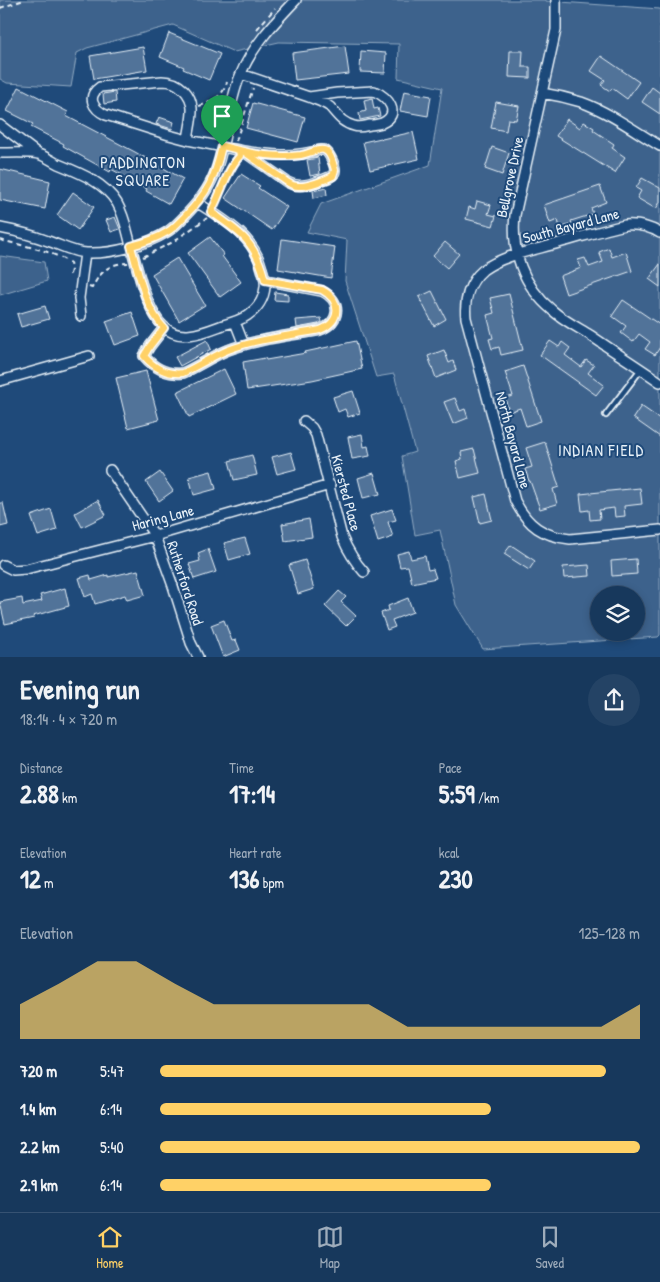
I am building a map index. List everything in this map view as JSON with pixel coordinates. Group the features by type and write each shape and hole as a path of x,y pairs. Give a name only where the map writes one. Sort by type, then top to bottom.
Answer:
{"street":[{"path":"0,228 14,230 85,253 100,253 148,242 169,232 198,203 211,183 217,167 229,110 241,74 258,44 296,0"},
{"name":"Bellgrove Drive","path":"556,0 556,30 515,215 514,240 517,255 525,278 534,292 553,311 660,382"},
{"path":"241,74 321,102 329,107 345,123 354,126 361,127 381,123 390,115 392,109 390,103 383,95 374,91 309,97"},
{"path":"188,140 192,108 191,100 187,93 176,83 170,81 100,87 94,93 92,99 95,108 100,112 169,136 188,140 222,146 262,154 303,154 325,150 328,152 335,170 334,174 330,177 305,185 292,185 241,150"},
{"path":"542,93 582,102 609,115 660,146"},
{"path":"0,125 37,154 94,180 115,201 123,215 141,284 158,321 170,332 182,335 196,335 247,316 259,304 265,288 265,280 259,259 249,242 240,232 198,203"},
{"path":"0,153 37,154"},
{"name":"South Bayard Lane","path":"517,255 625,225 637,224 660,232"},
{"path":"80,316 80,283 85,253"},
{"name":"North Bayard Lane","path":"517,255 498,261 477,277 468,291 465,308 466,318 515,501 528,521 537,529 559,538 570,539 660,530"},
{"path":"164,328 144,356 150,363 161,370 176,374 183,373 226,351 244,345 326,328 335,318 336,305 334,299 322,290 265,280"},
{"path":"235,322 244,345"},
{"path":"0,381 89,356"},
{"name":"Kiersted Place","path":"304,421 312,428 316,435 347,550 364,572"},
{"name":"Rutherford Road","path":"110,470 154,536 173,586 191,643 198,657"},
{"name":"Haring Lane","path":"3,565 14,570 26,569 154,536 330,485"}],"lane":[{"path":"606,415 641,369"}],"path":[{"path":"0,8 24,0"},
{"path":"255,32 277,6"},
{"path":"192,108 210,103 216,99 222,93 227,82 237,85"},
{"path":"0,240 38,249 60,257 70,263 70,274 80,283 92,288 101,274 110,267 116,264 135,261 179,239 206,220 240,156 241,150 236,143 253,88"}],"shaded area":[{"path":"0,0 546,0 660,9 660,635 658,637 645,638 645,586 590,586 590,641 600,641 483,649 456,605 440,530 415,535 402,456 415,452 394,374 376,377 345,281 347,240 307,232 321,204 430,165 442,88 398,78 399,44 279,42 234,52 173,25 87,48 77,53 71,87 7,83 0,79"},
{"path":"0,256 44,262 47,281 0,295"}],"building":[{"path":"169,33 220,54 209,80 160,57"},
{"path":"345,46 349,74 295,80 292,53"},
{"path":"143,47 147,70 94,79 90,56"},
{"path":"361,51 386,53 385,73 360,72"},
{"path":"510,51 523,51 522,67 530,67 530,78 509,77"},
{"path":"601,56 639,82 627,99 612,88 610,91 601,85 605,80 591,71"},
{"path":"19,87 68,112 66,116 183,179 169,204 111,169 110,172 63,146 64,144 31,127 33,124 7,111"},
{"path":"652,87 660,93 660,114 642,102"},
{"path":"404,91 431,96 428,116 400,111"},
{"path":"115,92 116,102 104,104 103,94"},
{"path":"372,98 374,109 378,108 380,116 360,120 359,113 366,111 364,100"},
{"path":"496,102 519,106 516,120 508,119 506,131 491,128"},
{"path":"253,103 305,117 298,142 246,128"},
{"path":"159,117 174,122 172,129 156,124"},
{"path":"567,119 580,128 584,122 614,144 612,148 625,157 615,173 556,136"},
{"path":"413,132 419,159 370,170 363,142"},
{"path":"492,147 509,153 502,175 485,169"},
{"path":"318,158 320,174 310,176 307,160"},
{"path":"0,169 50,181 45,209 0,200"},
{"path":"241,174 287,207 272,230 225,198"},
{"path":"642,178 660,188 660,202 656,209 637,198 641,191 636,188"},
{"path":"600,186 606,202 591,208 593,214 571,221 572,224 560,228 558,220 550,223 544,205"},
{"path":"326,188 327,195 314,198 313,191"},
{"path":"73,192 94,207 78,230 57,215"},
{"path":"477,201 491,205 488,214 496,216 493,226 466,219 469,207 475,209"},
{"path":"115,217 120,229 111,232 106,220"},
{"path":"210,237 241,282 220,297 188,253"},
{"path":"282,239 335,247 331,278 278,269"},
{"path":"445,242 459,254 447,268 433,256"},
{"path":"609,248 612,257 626,252 632,271 566,294 560,276 581,268 578,260 585,258 589,267 603,262 599,252"},
{"path":"177,258 205,305 179,321 152,274"},
{"path":"660,264 660,287 649,279"},
{"path":"432,291 446,319 434,326 419,297"},
{"path":"275,292 288,294 288,301 274,300"},
{"path":"509,294 523,350 501,355 499,347 492,349 489,339 493,338 487,315 494,313 490,298"},
{"path":"623,300 660,325 660,347 655,355 645,349 650,342 639,334 633,342 621,333 626,326 612,316"},
{"path":"45,306 49,319 21,327 17,314"},
{"path":"132,312 140,336 115,345 106,321"},
{"path":"321,318 322,322 318,324 297,328 296,320"},
{"path":"207,340 211,349 180,366 175,357"},
{"path":"356,341 362,369 312,380 247,390 243,362 306,353"},
{"path":"550,341 559,347 562,342 570,348 565,355 581,367 586,360 594,365 588,373 604,385 596,395 540,355"},
{"path":"444,350 449,363 453,361 456,370 436,378 428,356"},
{"path":"523,366 541,421 526,426 520,408 509,412 505,398 513,396 505,372"},
{"path":"224,369 236,394 189,417 177,392"},
{"path":"146,371 159,420 128,428 116,378"},
{"path":"353,391 360,413 348,417 345,409 338,412 333,397"},
{"path":"455,398 460,411 465,409 468,418 453,424 444,402"},
{"path":"641,406 660,419 660,437 633,418"},
{"path":"362,434 364,447 368,446 370,456 352,459 348,437"},
{"path":"545,442 559,487 553,489 557,504 540,509 525,469 532,467 526,448"},
{"path":"474,449 480,473 460,478 456,461 462,459 461,452"},
{"path":"291,452 296,469 277,474 272,457"},
{"path":"252,455 257,475 234,480 229,461"},
{"path":"211,471 216,489 194,495 189,477"},
{"path":"160,472 173,491 159,501 146,482"},
{"path":"374,473 380,494 363,498 358,478"},
{"path":"640,488 642,504 624,506 625,516 615,517 614,508 599,510 600,519 590,520 589,510 582,511 580,494"},
{"path":"486,494 492,520 480,523 474,497"},
{"path":"98,500 106,515 82,527 75,513"},
{"path":"0,503 3,503 8,525 0,527"},
{"path":"51,509 57,530 38,536 31,516"},
{"path":"392,509 396,520 388,522 393,537 378,542 370,516"},
{"path":"309,519 312,537 285,541 282,524"},
{"path":"245,538 250,554 229,560 224,543"},
{"path":"511,545 535,561 529,570 504,554"},
{"path":"208,549 216,572 194,579 189,564 200,561 198,553"},
{"path":"409,551 411,559 425,556 428,570 433,569 436,578 412,583 408,566 400,567 397,554"},
{"path":"636,559 637,574 612,576 611,561"},
{"path":"305,560 314,589 298,594 289,565"},
{"path":"589,565 590,576 564,578 563,567"},
{"path":"138,570 145,595 127,600 125,595 95,604 92,594 85,597 79,578 90,575 91,580"},
{"path":"65,588 69,606 33,616 34,618 5,624 0,602 22,598 23,605 42,601 40,595"},
{"path":"339,591 346,597 341,602 356,616 346,626 325,606"},
{"path":"408,598 413,612 392,620 395,627 387,630 381,613 389,610 388,606"},
{"path":"224,620 232,641 236,640 240,650 223,657 211,625"}],"district":[{"name":"PADDINGTON SQUARE","path":"143,171"},
{"name":"INDIAN FIELD","path":"601,450"}],"route":[{"path":"222,146 211,183 198,203 169,232 148,242 131,246 141,284 158,321 164,328 144,356 150,363 169,373 183,373 226,351 258,341 320,330 326,328 335,318 336,305 334,299 322,290 265,280 262,265 249,242 240,232 211,212 232,168 240,156 239,150 262,154 287,155 320,150 328,152 335,170 333,176 298,186 287,182 243,151 239,150 222,146"}]}
